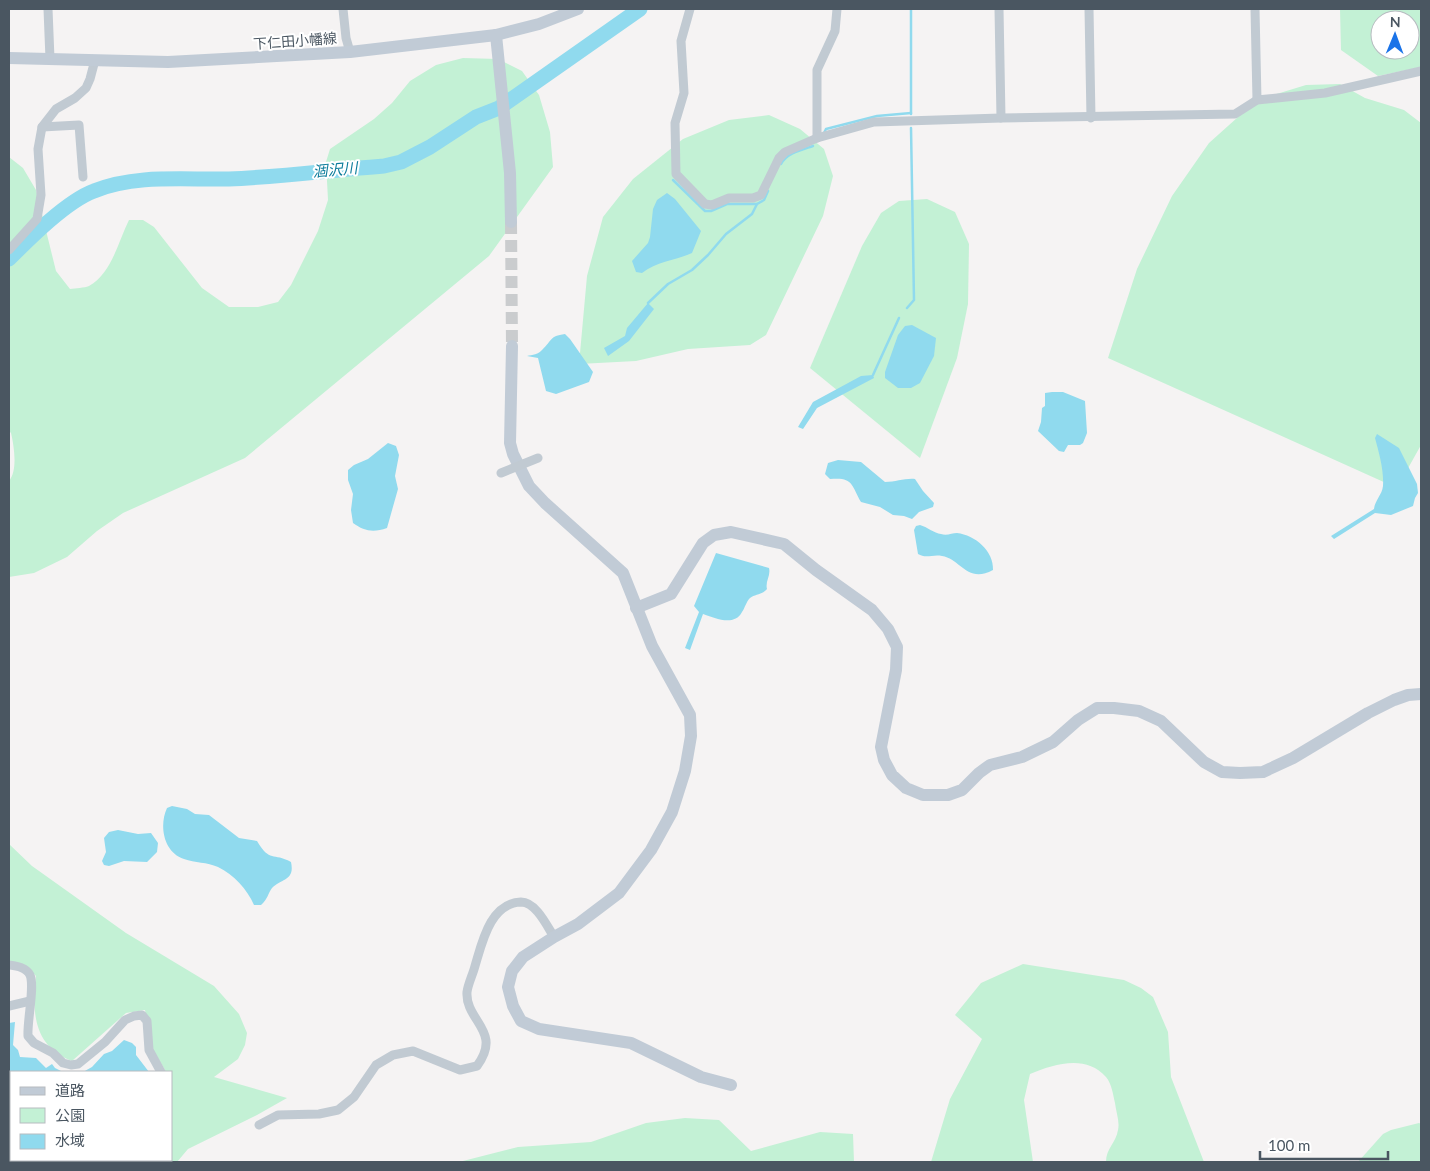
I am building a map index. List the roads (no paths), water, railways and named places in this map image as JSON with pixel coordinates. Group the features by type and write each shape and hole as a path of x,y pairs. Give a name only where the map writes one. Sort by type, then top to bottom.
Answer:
{"street":[{"path":"48,9 50,59"},
{"path":"343,9 346,38 350,52"},
{"name":"下仁田小幡線","path":"9,58 168,62 350,52 496,34 540,24 578,9"},
{"path":"690,9 681,41 684,93 675,123 676,174 704,204 712,204 729,198 754,198 761,195 779,158 785,152 818,138 874,122 1235,114 1257,100 1325,93 1421,71"},
{"path":"818,138 817,70 834,31 837,9"},
{"path":"999,9 1001,118"},
{"path":"1089,9 1091,118"},
{"path":"1255,9 1257,100"},
{"path":"496,34 510,173 511,222"},
{"path":"9,250 37,218 41,195 38,149 42,127 56,108 75,98 86,88 95,60"},
{"path":"42,127 79,125 83,177"},
{"path":"512,346 510,443 513,454 529,486 544,503 623,573 652,646 690,715 691,736 685,771 672,812 651,850 619,893 578,924 523,957 512,971 508,987 513,1006 521,1021 539,1029 631,1043 701,1077 731,1085"},
{"path":"501,472 538,458"},
{"path":"636,608 670,594 703,543 714,534 732,532 784,544 816,570 872,610 888,629 897,647 896,670 881,747 884,760 892,775 906,788 923,795 948,795 962,790 990,765 1022,757 1053,742 1078,720 1097,708 1114,708 1139,712 1162,721 1204,762 1222,772 1240,773 1262,772 1293,758 1368,713 1394,700 1408,695 1421,694"},
{"path":"259,1125 278,1115 319,1114 338,1110 354,1097 376,1065 393,1055 413,1051 460,1070 477,1066 483,1058 487,1047 483,1031 470,1006 467,993 485,934 495,916 505,907 516,902 524,902 534,908 554,937"},
{"path":"9,965 26,970 30,975 32,986 28,1036 34,1042 53,1053 63,1063 78,1064 105,1042 125,1020 142,1015 147,1021 149,1050 160,1071"},
{"path":"9,1006 30,1001"}],"water":[{"path":"667,193 675,199 701,231 692,253 654,266 642,273 636,272 632,261 648,243 653,209 657,200"},
{"path":"648,303 654,309 629,341 608,356 604,348 625,336 627,328"},
{"path":"912,325 936,338 934,356 920,383 911,388 898,388 885,378 885,372 898,335 905,326"},
{"path":"565,334 593,372 589,382 556,394 546,391 538,358 527,356 539,352 553,338"},
{"path":"873,375 874,378 817,408 803,429 798,427 813,402 861,376"},
{"path":"1063,392 1085,401 1087,433 1083,443 1080,445 1068,445 1064,452 1059,451 1038,431 1042,408 1045,406 1045,393"},
{"path":"1377,434 1399,448 1417,484 1418,493 1413,506 1391,515 1375,513 1334,539 1331,536 1374,509 1381,492 1383,474 1375,438"},
{"path":"388,443 396,446 399,455 395,476 398,489 387,528 373,531 361,528 353,523 351,510 353,494 348,480 348,470 368,459"},
{"path":"838,460 861,462 885,482 915,479 934,503 933,507 919,512 912,519 893,515 880,507 861,502 850,483 843,479 830,479 825,474 828,463"},
{"path":"920,525 945,535 964,534 977,541 987,550 993,570 984,574 970,573 949,558 918,554 914,530 916,526"},
{"path":"716,553 769,568 767,589 750,598 739,617 734,619 724,620 703,614 690,650 685,648 699,612 694,606"},
{"path":"172,806 187,809 195,814 209,815 239,838 257,841 261,848 269,855 291,862 291,873 272,888 261,905 254,905 248,893 224,870 214,865 184,859 171,850 163,830 163,822 167,808"},
{"path":"118,830 138,834 151,833 158,843 157,852 147,862 124,861 109,866 104,865 102,861 106,852 104,838 109,832"},
{"path":"15,1022 13,1045 18,1050 20,1057 36,1058 46,1068 52,1064 61,1071 10,1071 9,1152 9,1023"},
{"path":"124,1040 132,1043 136,1047 136,1055 148,1071 85,1071 92,1067 104,1054 112,1051"}],"waterway":[{"name":"涸沢川","path":"9,259 49,221 72,203 94,191 126,182 160,179 268,177 384,166 401,162 430,147 476,117 499,108 640,9"},
{"path":"911,9 911,114"},
{"path":"824,133 826,129 877,116 911,113"},
{"path":"907,308 914,300 911,128"},
{"path":"781,164 791,155 813,146"},
{"path":"673,180 705,211 711,211 727,204 757,204"},
{"path":"648,303 668,284 692,270 726,234 752,214 757,204 764,200 768,191"},
{"path":"873,375 899,318"}],"tunnel":[{"path":"511,222 512,346"}]}
